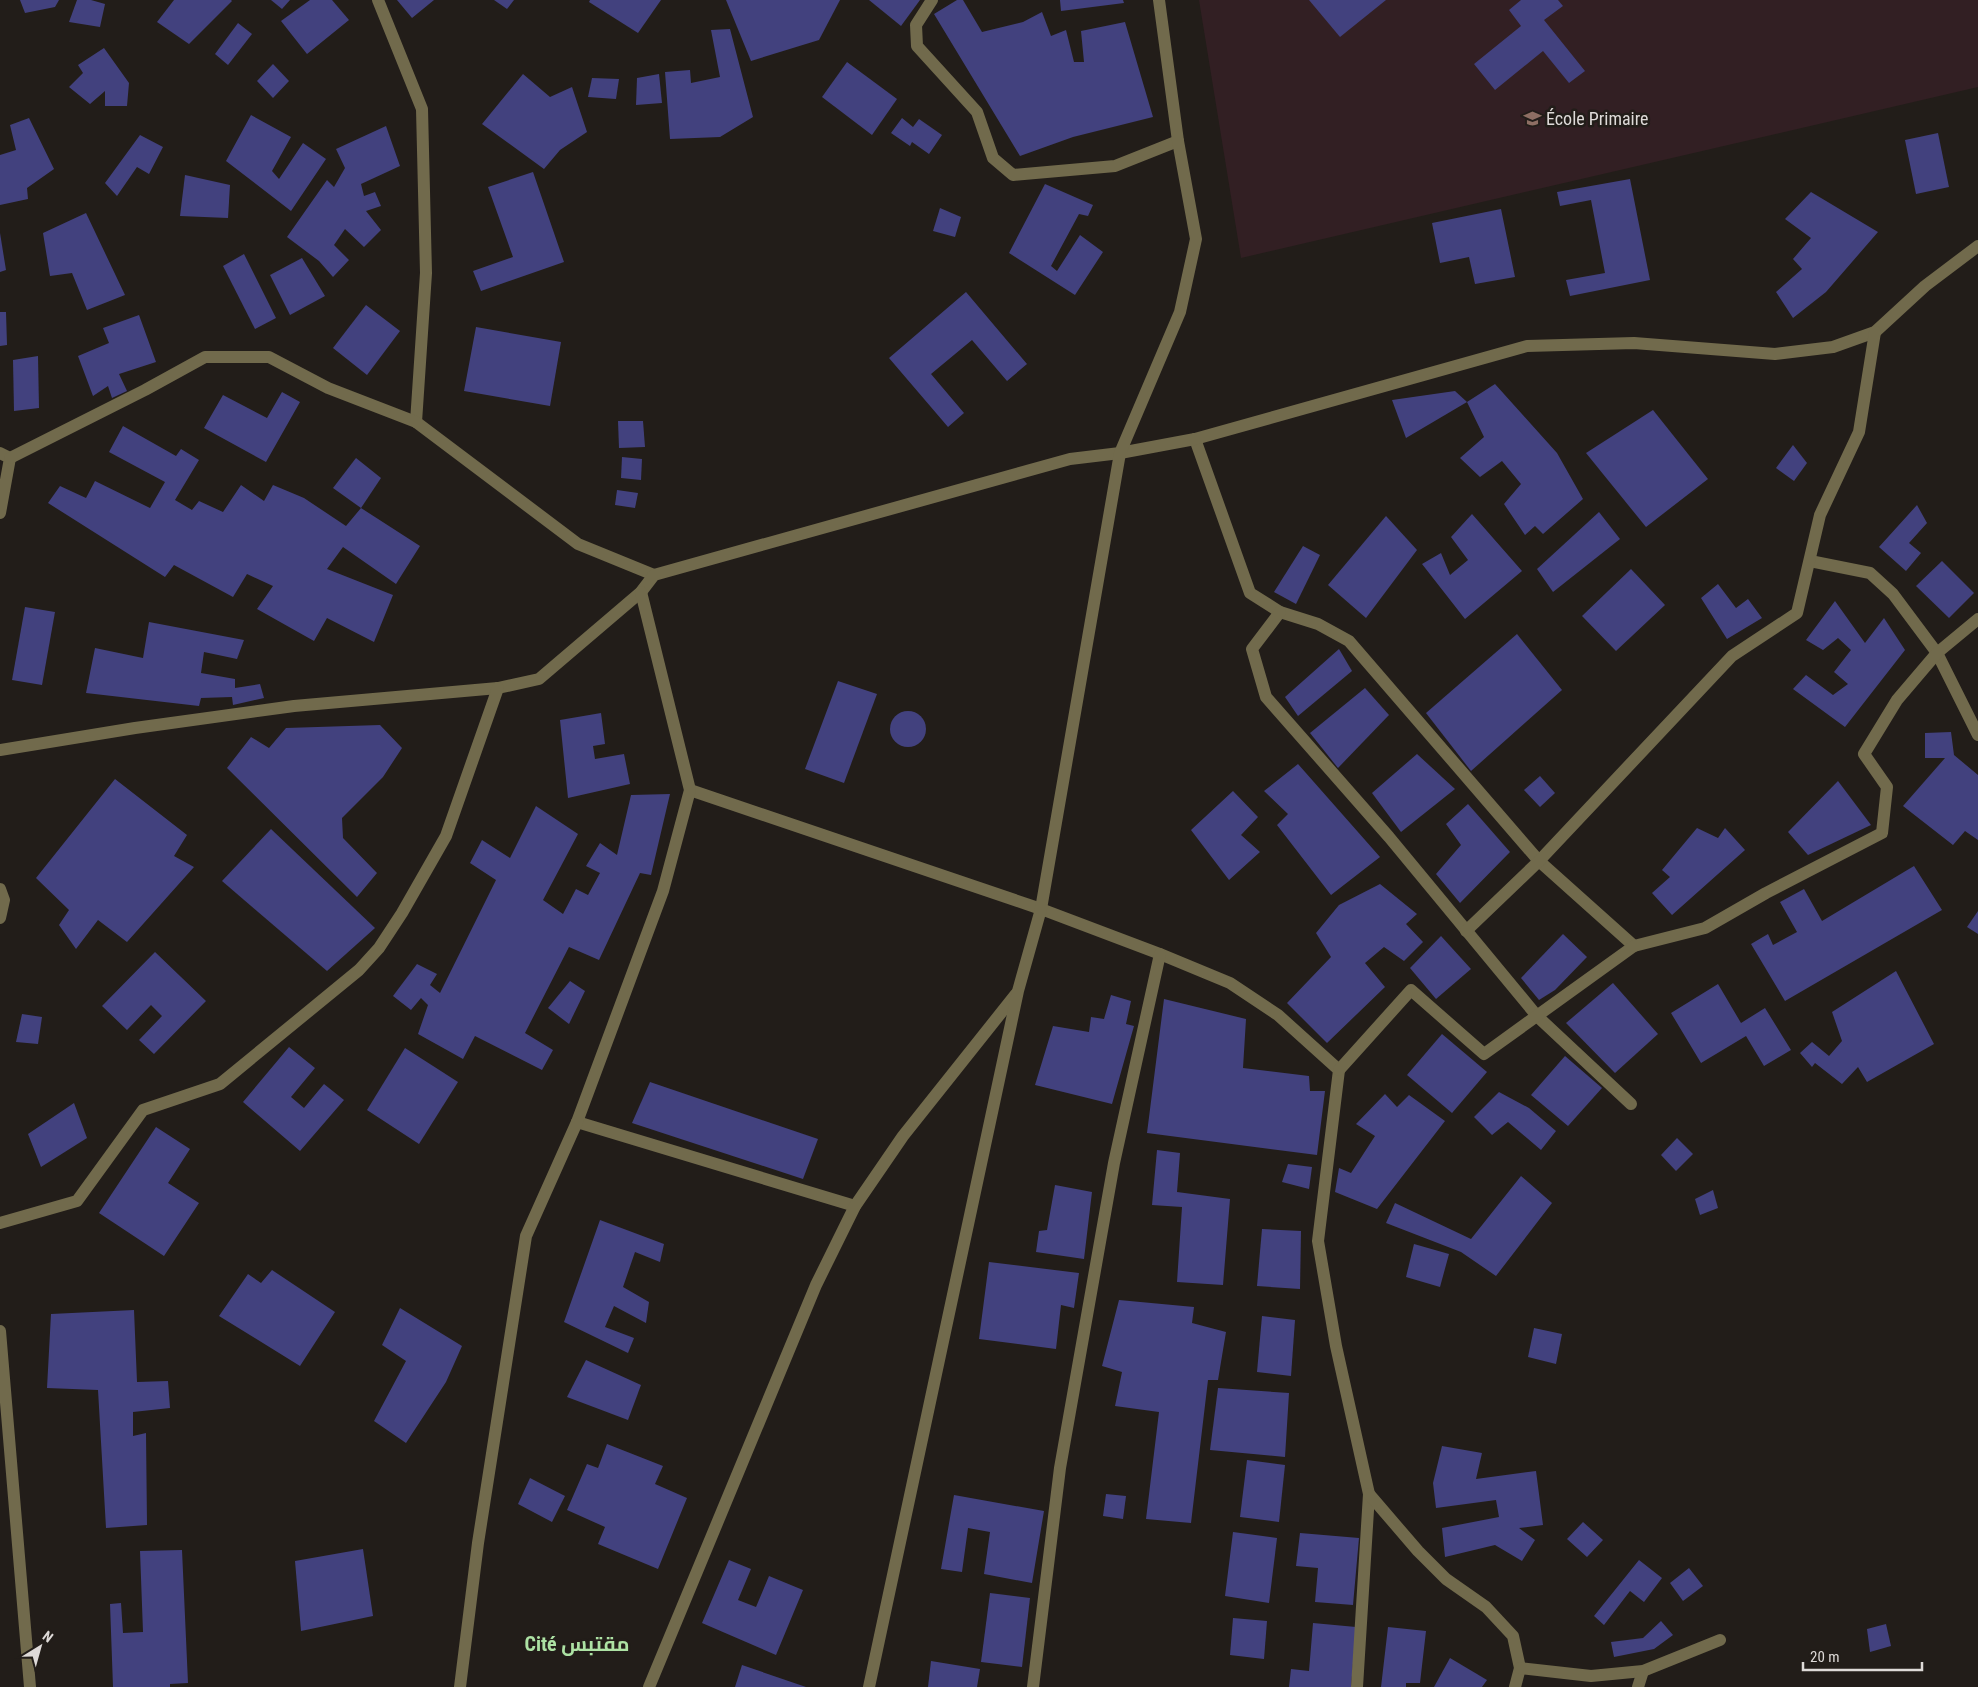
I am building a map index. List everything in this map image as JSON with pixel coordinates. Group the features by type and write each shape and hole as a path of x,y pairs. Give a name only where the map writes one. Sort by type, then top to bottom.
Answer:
{"street":[{"path":"378,0 422,109 426,273 416,422"},
{"path":"932,0 916,25 917,46 977,112 993,158 1013,174 1115,166 1178,141"},
{"path":"869,1687 1018,991 1041,909 1120,454 1180,312 1196,239 1178,141 1160,0"},
{"path":"0,750 135,728 294,706 498,688 539,679 641,592 654,575 1070,459 1120,454 1195,439 1527,346 1634,343 1775,354 1833,347 1875,332 1925,286 1978,246"},
{"path":"1466,931 1540,861 1732,656 1797,613 1820,515 1859,432 1875,332"},
{"path":"0,513 5,455 145,390 205,357 270,357 328,388 416,422 578,544 654,575"},
{"path":"1195,439 1250,593 1280,612 1318,624 1349,641 1540,861 1634,946"},
{"path":"1810,560 1870,573 1893,594 1938,653 1978,735"},
{"path":"460,1687 478,1542 526,1236 577,1122 663,891 690,790 641,592"},
{"path":"1280,612 1252,648 1266,697 1389,837 1537,1016 1631,1104"},
{"path":"1358,1687 1369,1494 1336,1346 1318,1241 1339,1070 1411,990 1484,1054 1634,946 1705,928 1766,892 1882,833 1887,786 1864,754 1897,700 1938,653 1978,619"},
{"path":"0,1223 77,1201 143,1110 220,1084 359,970 379,948 402,913 446,836 498,688"},
{"path":"690,790 1041,909 1230,983 1278,1015 1339,1070"},
{"path":"0,889 4,900 0,918"},
{"path":"1033,1687 1062,1459 1114,1163 1160,954"},
{"path":"649,1687 816,1285 855,1206 903,1136 1018,991"},
{"path":"577,1122 855,1206"},
{"path":"0,1331 30,1687"},
{"path":"1369,1494 1418,1551 1446,1579 1486,1608 1513,1636 1520,1668 1516,1687"},
{"path":"1520,1668 1591,1676 1642,1671 1720,1640"},
{"path":"1638,1687 1642,1671"}],"shaded area":[{"name":"École Primaire","path":"1199,0 1978,0 1978,87 1241,258"}],"building":[{"path":"20,0 59,0 55,7 25,13"},
{"path":"77,0 91,0 105,4 100,27 69,22"},
{"path":"174,0 232,1 189,44 157,22"},
{"path":"271,0 290,0 282,9"},
{"path":"310,0 332,0 349,20 307,54 281,21"},
{"path":"397,0 434,0 412,18"},
{"path":"494,0 514,0 507,9"},
{"path":"590,0 661,0 638,33 589,2"},
{"path":"726,0 840,0 819,40 751,61"},
{"path":"869,0 920,0 901,26"},
{"path":"957,0 963,0 982,32 1023,22 1042,12 1051,36 1066,30 1074,62 1084,62 1081,31 1125,22 1153,117 1073,137 1020,156 934,14"},
{"path":"1060,0 1123,0 1124,3 1061,11"},
{"path":"1309,0 1386,0 1340,37"},
{"path":"1521,0 1558,0 1563,6 1544,20 1585,71 1569,83 1543,51 1495,90 1474,64 1521,26 1509,10"},
{"path":"238,23 252,34 228,65 215,54"},
{"path":"730,29 753,117 720,137 670,139 665,72 690,70 691,83 720,77 711,30"},
{"path":"104,48 129,83 127,106 105,106 105,91 90,104 69,87 83,73 78,65"},
{"path":"847,62 897,99 872,135 822,97"},
{"path":"273,64 289,81 273,98 257,81"},
{"path":"523,74 550,97 572,87 587,132 560,150 544,169 482,124"},
{"path":"659,74 662,103 636,105 637,78"},
{"path":"592,78 619,79 616,99 588,97"},
{"path":"251,115 291,137 272,171 279,179 303,143 326,159 291,211 226,161"},
{"path":"29,118 54,169 27,188 28,199 0,205 0,155 16,150 10,125"},
{"path":"902,118 913,127 919,119 942,135 929,154 912,142 910,146 891,133"},
{"path":"386,126 400,166 361,184 364,196 375,192 381,206 366,211 381,230 364,247 345,229 334,245 349,260 333,277 319,261 287,237 327,180 334,187 345,168 336,149"},
{"path":"1938,133 1949,187 1916,194 1905,140"},
{"path":"140,135 163,147 149,174 137,167 117,196 105,183"},
{"path":"533,172 564,262 481,291 473,271 513,257 488,187"},
{"path":"185,175 230,185 228,218 180,216"},
{"path":"1630,179 1650,280 1570,296 1566,280 1605,273 1591,200 1560,206 1557,192"},
{"path":"1045,184 1093,205 1088,216 1079,214 1051,266 1057,271 1080,235 1103,252 1075,295 1009,253"},
{"path":"1811,192 1878,232 1826,292 1793,318 1776,292 1802,269 1793,259 1811,238 1785,219"},
{"path":"940,208 961,217 955,237 933,231"},
{"path":"1501,209 1515,277 1475,284 1469,257 1440,263 1432,223"},
{"path":"86,213 125,295 87,310 72,273 50,276 43,233"},
{"path":"0,233 6,270 0,272"},
{"path":"244,254 276,318 255,329 223,266"},
{"path":"302,258 325,296 290,315 270,275"},
{"path":"966,292 1027,364 1007,381 972,340 931,374 964,413 948,427 889,358"},
{"path":"366,305 400,331 367,375 333,348"},
{"path":"0,312 6,312 7,345 0,346"},
{"path":"139,315 156,362 119,374 127,391 112,398 108,386 93,396 78,356 109,343 103,328"},
{"path":"476,327 561,342 550,406 464,391"},
{"path":"38,356 39,408 14,411 13,360"},
{"path":"1495,384 1557,453 1583,499 1543,534 1535,526 1525,535 1504,504 1521,484 1502,461 1480,477 1460,458 1484,437 1467,402"},
{"path":"1455,391 1467,402 1406,438 1392,400"},
{"path":"282,392 300,402 266,462 204,428 223,395 267,418"},
{"path":"1653,410 1708,479 1646,527 1586,453"},
{"path":"618,421 643,421 645,447 619,448"},
{"path":"123,426 176,456 181,449 199,460 175,500 192,510 199,501 223,512 241,485 264,501 273,485 304,498 346,526 361,508 420,546 396,584 343,547 327,569 393,595 374,642 327,618 314,641 257,609 273,586 247,574 233,597 174,565 165,577 48,503 60,486 86,498 95,481 150,508 165,482 109,452"},
{"path":"1793,445 1807,463 1794,481 1776,468"},
{"path":"622,457 642,459 641,480 621,478"},
{"path":"356,458 381,478 361,508 333,488"},
{"path":"617,490 638,493 635,508 615,505"},
{"path":"1917,505 1927,523 1909,543 1921,553 1906,571 1879,547"},
{"path":"1599,512 1620,539 1553,592 1537,569"},
{"path":"1472,514 1522,571 1465,619 1422,564 1441,553 1450,575 1468,560 1451,537"},
{"path":"1386,516 1417,550 1366,618 1328,585"},
{"path":"1303,546 1320,555 1296,604 1274,592"},
{"path":"1942,561 1974,593 1949,618 1916,586"},
{"path":"1631,569 1665,605 1616,651 1582,616"},
{"path":"1718,584 1736,608 1748,599 1762,618 1727,639 1701,598"},
{"path":"1835,601 1865,643 1884,618 1905,650 1845,727 1793,689 1806,675 1833,695 1848,684 1834,672 1851,650 1838,638 1823,650 1806,640"},
{"path":"25,607 55,612 42,685 12,680"},
{"path":"149,622 244,640 237,659 204,652 201,673 235,679 235,688 260,684 264,698 233,705 232,697 201,698 199,706 86,693 95,648 143,658"},
{"path":"1517,634 1562,690 1471,771 1426,713"},
{"path":"1339,649 1352,671 1298,716 1285,697"},
{"path":"838,681 877,694 844,783 805,769"},
{"path":"1365,688 1389,715 1338,768 1310,733"},
{"path":"908,711 915,712 921,716 925,722 925,736 921,742 915,746 908,747 901,746 895,742 891,736 890,729 891,722 895,716 901,712"},
{"path":"601,713 605,744 593,746 595,759 624,754 630,784 568,798 560,720"},
{"path":"380,725 402,748 383,777 342,818 343,838 377,873 357,897 227,768 251,737 269,748 286,728"},
{"path":"1951,732 1954,755 1978,775 1978,840 1965,831 1953,845 1903,806 1945,758 1925,758 1925,733"},
{"path":"1417,754 1455,789 1401,832 1372,793"},
{"path":"1298,764 1380,857 1331,895 1277,825 1288,814 1264,791"},
{"path":"1540,776 1555,793 1540,807 1524,790"},
{"path":"115,779 187,835 174,856 194,867 127,942 98,920 76,949 59,925 69,910 36,878"},
{"path":"1838,781 1871,825 1808,855 1788,832"},
{"path":"1233,791 1258,817 1241,835 1260,852 1229,880 1191,830"},
{"path":"670,794 651,875 640,873 599,960 569,947 525,1033 553,1050 542,1070 475,1036 463,1059 418,1034 428,1005 421,998 411,1010 393,996 417,964 437,974 430,985 440,993 496,880 470,863 482,840 510,858 536,806 578,834 543,900 563,914 576,889 588,895 600,873 586,866 600,843 617,855 631,795"},
{"path":"1468,804 1510,852 1460,903 1436,874 1461,845 1446,824"},
{"path":"1697,828 1718,838 1725,828 1745,850 1672,915 1652,893 1670,877 1662,870"},
{"path":"271,829 375,928 327,971 222,881"},
{"path":"1914,866 1942,910 1785,1001 1751,944 1768,934 1773,945 1797,932 1780,902 1804,889 1822,921"},
{"path":"1380,884 1417,914 1406,924 1423,942 1404,961 1384,947 1365,963 1385,987 1327,1043 1287,1003 1331,957 1316,933 1339,905"},
{"path":"1978,911 1978,934 1967,927"},
{"path":"1563,934 1587,957 1555,990 1539,1000 1521,978"},
{"path":"1441,936 1471,969 1436,999 1410,968"},
{"path":"155,952 206,1001 154,1054 139,1040 162,1016 151,1005 127,1030 102,1006"},
{"path":"1896,971 1934,1044 1867,1082 1858,1067 1842,1084 1815,1063 1812,1067 1800,1053 1812,1042 1829,1056 1842,1041 1832,1012"},
{"path":"570,981 585,991 569,1024 548,1008"},
{"path":"1613,983 1658,1034 1615,1073 1566,1023"},
{"path":"1718,984 1741,1023 1765,1008 1791,1050 1764,1066 1746,1036 1701,1063 1671,1013"},
{"path":"1111,995 1131,1001 1126,1024 1134,1026 1112,1104 1035,1085 1053,1026 1089,1032 1091,1017 1104,1019"},
{"path":"1164,999 1246,1019 1243,1068 1309,1076 1310,1091 1325,1091 1317,1155 1147,1133"},
{"path":"22,1014 42,1017 38,1044 16,1042"},
{"path":"1442,1034 1487,1072 1452,1113 1407,1075"},
{"path":"289,1047 315,1068 291,1097 304,1108 324,1084 344,1100 300,1151 243,1102"},
{"path":"405,1048 458,1082 419,1144 367,1110"},
{"path":"1565,1056 1602,1088 1568,1126 1531,1095"},
{"path":"650,1082 818,1139 803,1179 632,1123"},
{"path":"1499,1092 1529,1108 1556,1131 1541,1150 1508,1122 1492,1135 1474,1117"},
{"path":"1385,1094 1397,1107 1409,1095 1445,1121 1377,1209 1335,1192 1339,1168 1351,1173 1375,1136 1356,1124"},
{"path":"74,1103 87,1138 41,1167 28,1134"},
{"path":"156,1127 190,1149 168,1183 199,1203 164,1256 99,1213"},
{"path":"1677,1138 1693,1154 1676,1171 1661,1155"},
{"path":"1157,1150 1180,1153 1177,1192 1230,1199 1223,1285 1177,1282 1182,1207 1152,1205"},
{"path":"1288,1164 1312,1167 1309,1189 1282,1182"},
{"path":"1521,1176 1552,1203 1496,1276 1461,1252 1386,1223 1395,1203 1471,1239"},
{"path":"1055,1185 1092,1192 1084,1259 1036,1252 1039,1231 1047,1230"},
{"path":"1713,1190 1718,1208 1700,1215 1695,1199"},
{"path":"600,1220 664,1244 660,1262 635,1252 623,1287 649,1302 646,1323 614,1306 605,1327 634,1338 628,1353 564,1322"},
{"path":"1262,1229 1301,1231 1300,1289 1257,1286"},
{"path":"1414,1244 1449,1254 1440,1287 1406,1277"},
{"path":"989,1262 1079,1273 1074,1308 1061,1305 1056,1349 979,1339"},
{"path":"272,1270 335,1312 300,1366 219,1316 248,1274 261,1283"},
{"path":"1119,1300 1194,1307 1192,1323 1226,1332 1218,1380 1208,1380 1191,1523 1146,1519 1159,1412 1115,1406 1122,1372 1102,1366"},
{"path":"400,1308 462,1346 446,1382 406,1443 374,1421 406,1361 382,1345"},
{"path":"134,1310 137,1382 168,1381 170,1408 133,1412 133,1436 146,1433 147,1525 106,1528 98,1390 47,1388 51,1314"},
{"path":"1262,1316 1295,1320 1291,1376 1257,1372"},
{"path":"1534,1328 1562,1334 1556,1364 1528,1357"},
{"path":"586,1360 641,1385 628,1420 567,1397"},
{"path":"1218,1388 1289,1393 1285,1457 1210,1450"},
{"path":"607,1444 663,1466 655,1484 687,1498 658,1569 598,1544 605,1527 567,1510 587,1464 598,1468"},
{"path":"1442,1446 1482,1453 1476,1479 1536,1471 1543,1525 1519,1528 1535,1540 1522,1561 1495,1545 1445,1557 1442,1528 1499,1517 1496,1500 1436,1508 1433,1483"},
{"path":"1247,1460 1285,1465 1279,1522 1240,1517"},
{"path":"530,1478 565,1496 552,1522 518,1504"},
{"path":"1106,1494 1126,1496 1123,1519 1103,1516"},
{"path":"954,1495 1044,1511 1032,1583 984,1574 990,1532 968,1528 962,1572 941,1569"},
{"path":"1583,1522 1603,1540 1587,1557 1567,1539"},
{"path":"1233,1532 1277,1538 1269,1603 1225,1596"},
{"path":"1300,1533 1359,1538 1353,1605 1315,1602 1318,1568 1296,1566"},
{"path":"363,1549 373,1616 301,1631 295,1561"},
{"path":"182,1550 188,1683 170,1684 170,1687 113,1687 110,1604 121,1603 123,1633 143,1632 140,1551"},
{"path":"729,1560 751,1569 738,1600 756,1607 769,1576 803,1590 776,1655 702,1623"},
{"path":"1639,1560 1662,1578 1644,1602 1630,1591 1604,1625 1594,1616"},
{"path":"1689,1568 1703,1586 1683,1601 1670,1583"},
{"path":"990,1593 1030,1598 1022,1667 981,1662"},
{"path":"1233,1618 1267,1621 1264,1659 1230,1655"},
{"path":"1661,1621 1673,1635 1654,1649 1614,1657 1611,1642 1643,1638"},
{"path":"1313,1623 1356,1627 1351,1687 1289,1687 1291,1669 1309,1671"},
{"path":"1886,1624 1891,1646 1870,1652 1867,1629"},
{"path":"1388,1627 1426,1631 1420,1683 1406,1683 1406,1687 1381,1687"},
{"path":"1450,1658 1487,1680 1482,1687 1434,1687"},
{"path":"931,1661 980,1669 977,1687 928,1687"},
{"path":"742,1665 806,1687 735,1687"}],"place":[{"name":"École Primaire","path":"1532,118"}],"district":[{"name":"Cité مقتبس","path":"577,1644"}]}
